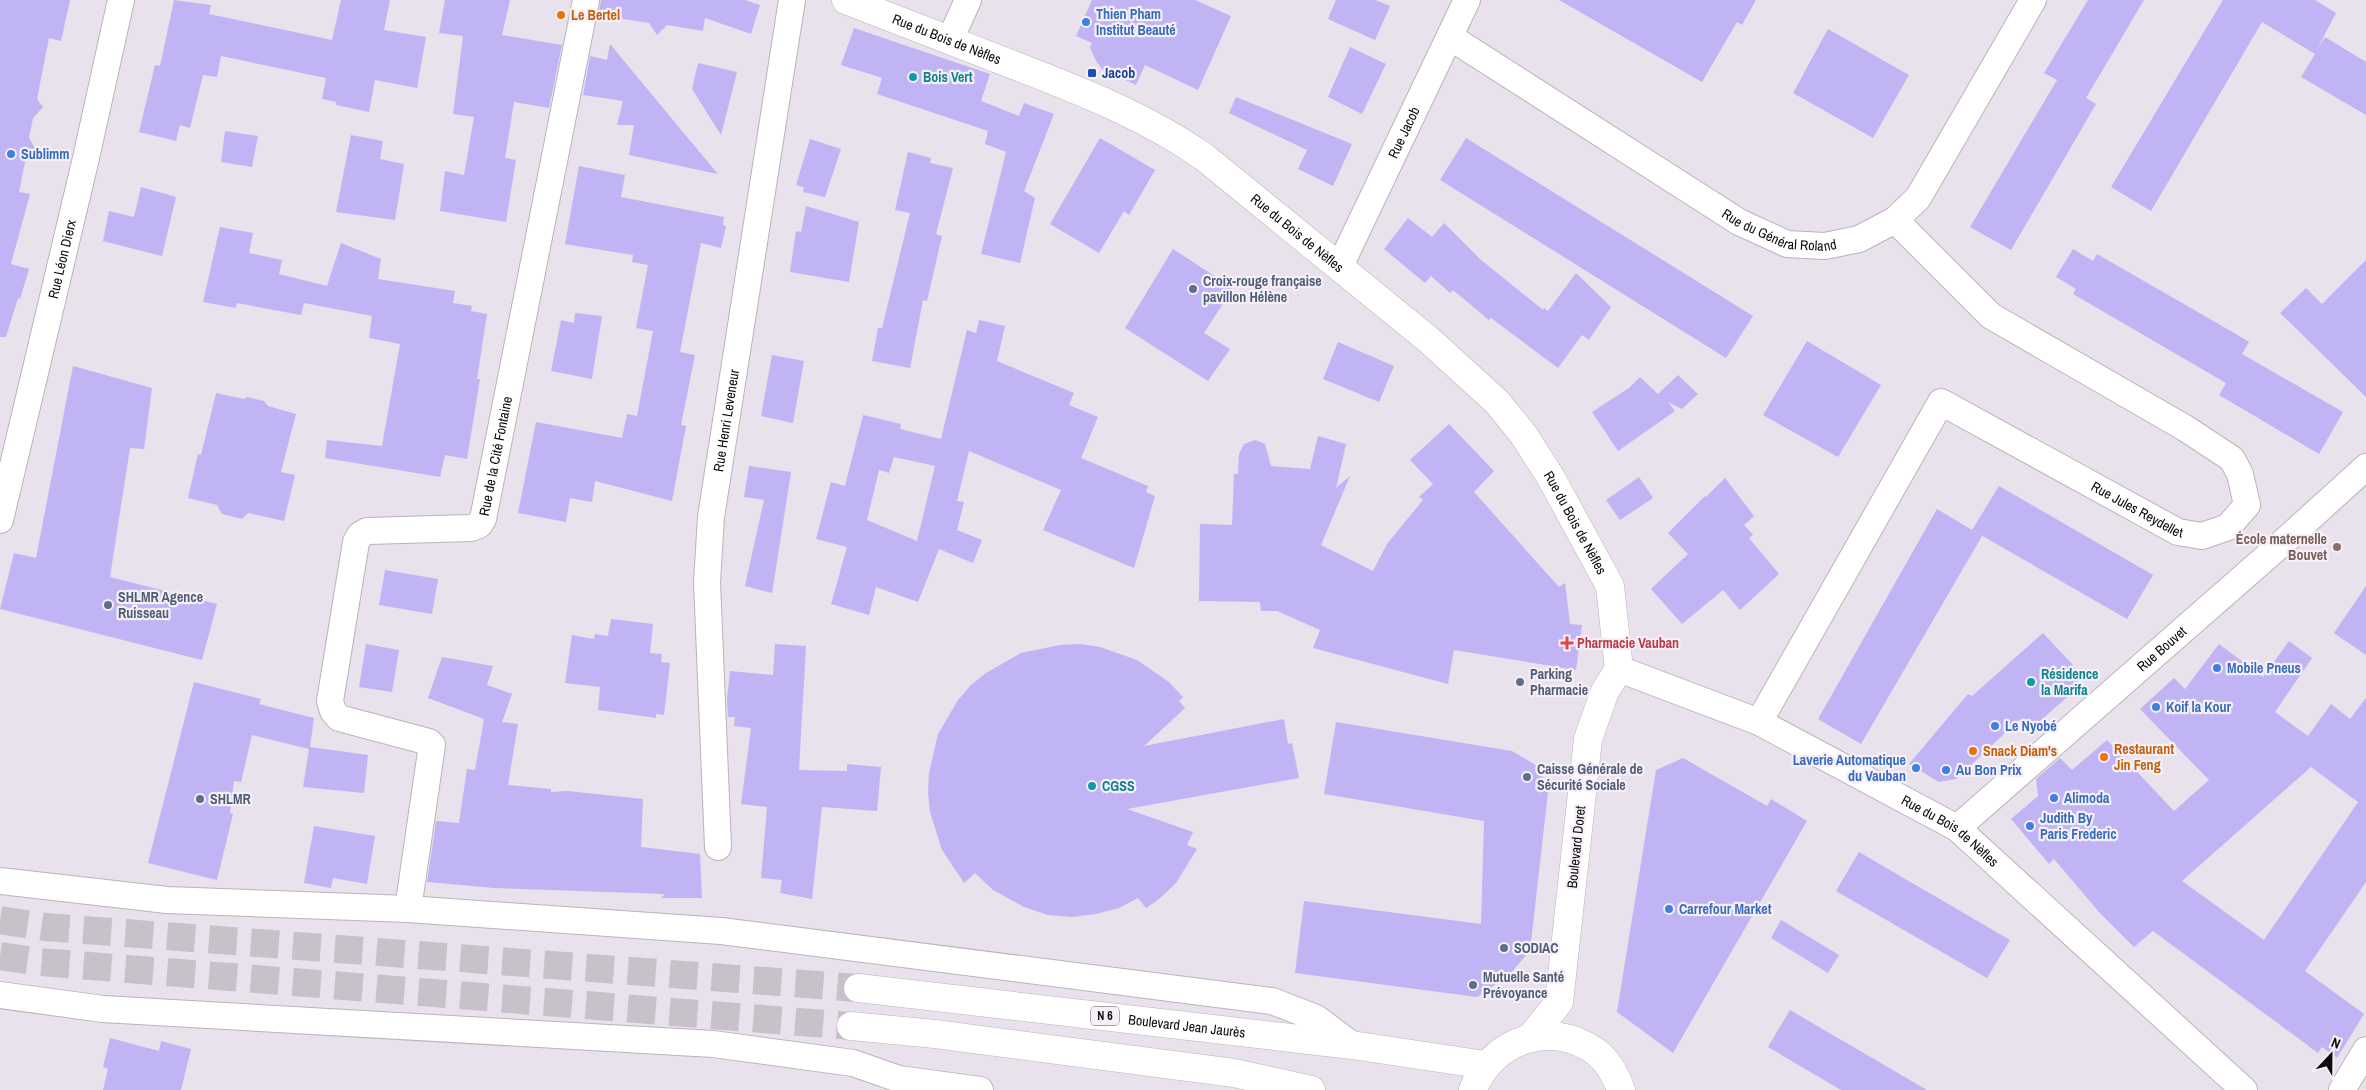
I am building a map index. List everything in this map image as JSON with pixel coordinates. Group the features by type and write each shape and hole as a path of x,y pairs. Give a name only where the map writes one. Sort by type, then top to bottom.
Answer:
{"street":[{"name":"Rue Léon Dierx","path":"0,520 86,158 121,0"},
{"name":"Rue de la Cité Fontaine","path":"408,909 432,745 429,742 339,718 333,711 330,700 356,542 360,535 367,531 471,528 479,526 483,519 586,0"},
{"name":"Rue Henri Leveneur","path":"718,847 708,582 711,517 792,0"},
{"name":"Rue du Bois de Nèfles","path":"846,0 1077,89 1130,113 1180,140 1204,157 1311,246 1340,266 1429,340 1497,402 1523,434 1550,476 1610,586 1620,669 1759,722 1957,828 2244,1090"},
{"path":"950,40 968,0"},
{"name":"Rue Jacob","path":"1340,266 1467,0"},
{"name":"Rue du Général Roland","path":"1450,38 1739,222 1787,244 1826,246 1859,240 1895,220 1918,198 2033,0"},
{"name":"Rue Jules Reydellet","path":"1759,722 1941,402 2178,532 2202,536 2228,528 2247,504 2240,474 2232,459 2185,428 1991,316 1895,220"},
{"name":"Rue Bouvet","path":"1957,828 2366,467"},
{"name":"Boulevard Doret","path":"1559,1002 1588,739 1605,691 1620,669"},
{"path":"0,881 167,900 408,909 721,931 1272,1001 1316,1018 1352,1045"},
{"name":"Boulevard Jean Jaurès","path":"858,988 1352,1045 1485,1065"},
{"path":"0,995 103,1009 713,1044 853,1063 899,1079 980,1090"},
{"path":"1532,1036 1559,1002 1570,1025 1615,1073 1621,1090"},
{"path":"851,1026 935,1034 1234,1073 1311,1090"},
{"path":"1473,1090 1485,1065 1504,1048 1532,1036 1557,1036 1576,1042 1596,1052"},
{"path":"2342,1090 2366,1050"}],"building":[{"path":"0,0 70,0 61,41 49,38 37,99 43,107 33,118 29,138 36,150 25,162 19,192 30,194 11,264 29,269 6,337 0,337"},
{"path":"174,0 211,5 209,14 332,40 341,0 390,0 384,30 426,37 417,88 375,80 369,112 336,105 336,102 322,99 326,78 221,56 217,77 203,75 190,128 180,125 176,141 139,132 155,65 160,66"},
{"path":"445,0 510,0 502,35 562,45 549,108 514,102 505,158 516,160 506,222 440,211 445,171 464,175 474,117 453,114 463,36 439,33"},
{"path":"601,0 745,0 760,5 751,34 705,18 703,31 667,25 657,35 649,23 598,15"},
{"path":"1092,0 1195,0 1231,16 1198,90 1145,65 1136,85 1102,69 1090,47 1092,43 1076,36"},
{"path":"1336,0 1375,0 1390,6 1375,40 1328,19"},
{"path":"1559,0 1756,0 1742,25 1737,22 1702,82"},
{"path":"2088,0 2144,0 2086,98 2096,104 2011,250 1970,227 2057,80 2044,73"},
{"path":"2223,0 2315,0 2336,13 2317,49 2325,37 2366,62 2366,115 2301,77 2315,54 2262,22 2151,211 2111,187"},
{"path":"854,28 990,74 981,101 1019,116 1024,103 1054,114 1024,191 1035,198 1020,263 981,254 1006,152 985,144 988,131 877,94 882,78 841,65"},
{"path":"1828,29 1909,75 1873,138 1793,93"},
{"path":"610,44 718,174 629,155 634,125 617,125 623,101 583,95 590,56 607,60"},
{"path":"1350,47 1386,64 1362,114 1328,97"},
{"path":"698,63 737,72 721,135 692,89"},
{"path":"1236,97 1352,144 1333,186 1298,169 1307,150 1229,113"},
{"path":"225,131 258,136 252,167 221,162"},
{"path":"351,135 383,141 380,159 404,164 395,220 336,212"},
{"path":"1100,138 1155,170 1129,215 1124,211 1099,253 1050,224"},
{"path":"1466,138 1753,316 1726,358 1440,180"},
{"path":"810,139 841,149 825,197 803,192 804,187 796,185"},
{"path":"908,152 931,158 930,163 953,168 936,234 942,236 927,301 923,300 910,368 872,361 878,328 882,328 910,213 895,210"},
{"path":"579,166 625,175 621,197 724,217 723,225 726,226 721,248 701,243 680,352 695,355 681,425 686,426 672,501 595,481 592,502 570,498 566,522 518,513 536,422 622,438 627,414 637,416 653,331 636,328 648,265 632,262 633,255 565,244"},
{"path":"141,187 176,197 162,256 103,241 109,211 134,217"},
{"path":"806,206 859,222 849,282 790,272 796,231 801,232"},
{"path":"1408,218 1432,237 1444,223 1480,259 1543,310 1544,308 1548,311 1576,273 1611,307 1589,340 1582,335 1558,368 1491,318 1489,320 1453,290 1450,293 1431,276 1425,283 1384,249"},
{"path":"220,227 253,233 249,253 282,260 279,274 327,286 341,243 381,259 378,279 455,291 453,303 472,306 471,311 487,314 477,379 480,379 467,459 445,455 440,477 325,458 327,440 382,446 400,344 369,338 372,316 304,303 301,315 237,303 236,308 203,302"},
{"path":"1173,249 1233,288 1204,333 1230,349 1208,381 1125,328"},
{"path":"2073,249 2093,261 2097,254 2236,334 2249,342 2242,354 2343,412 2319,454 2219,395 2226,383 2073,294 2076,289 2056,277"},
{"path":"2366,260 2366,397 2280,313 2306,288 2322,304"},
{"path":"575,313 602,316 592,379 551,371 561,320 574,323"},
{"path":"979,320 1005,326 997,361 1074,393 1069,405 1098,417 1081,458 1148,486 1146,492 1155,496 1134,568 1043,530 1061,490 969,451 957,501 964,502 957,530 982,540 973,563 939,549 918,602 876,587 869,615 831,604 847,547 816,539 831,482 845,486 863,415 901,424 900,429 941,439 967,330 976,333","holes":["894,457 935,466 917,541 867,520 879,470 889,473"]},
{"path":"1807,341 1881,385 1838,457 1763,415"},
{"path":"1338,342 1394,366 1379,402 1323,379"},
{"path":"772,355 804,361 793,423 761,416"},
{"path":"73,366 152,388 144,449 130,448 110,577 217,604 202,660 0,609 14,553 36,558"},
{"path":"1678,375 1698,394 1682,409 1668,402 1675,411 1618,451 1592,412 1629,388 1640,377 1658,394"},
{"path":"216,393 264,401 268,406 296,414 281,472 295,475 284,521 248,513 242,519 222,514 217,505 188,498 198,454 201,455"},
{"path":"1449,424 1494,471 1474,492 1559,587 1565,583 1570,624 1582,625 1576,670 1454,650 1448,684 1313,648 1320,630 1277,611 1261,611 1260,602 1199,601 1200,524 1232,525 1234,474 1238,474 1239,454 1244,444 1255,440 1265,444 1271,466 1310,469 1318,436 1346,444 1336,488 1350,476 1321,545 1373,571 1387,544 1423,500 1419,497 1433,484 1410,460"},
{"path":"749,466 791,472 772,593 745,586 764,500 744,497"},
{"path":"1639,477 1653,498 1620,520 1606,500"},
{"path":"1725,478 1754,516 1744,525 1753,535 1749,538 1779,574 1740,610 1723,590 1682,624 1651,589 1688,554 1668,533"},
{"path":"1999,486 2153,575 2127,619 1972,530"},
{"path":"1937,509 1982,536 1861,744 1818,719"},
{"path":"385,570 438,579 432,614 379,605"},
{"path":"2366,586 2366,655 2334,633"},
{"path":"611,619 653,624 650,653 662,654 661,662 670,663 664,715 656,714 656,718 598,710 600,687 565,683 572,635 594,639 595,634 608,636"},
{"path":"2043,633 2073,665 2067,671 2081,685 2032,728 2019,720 1956,779 1939,782 1909,764 1968,694 1972,696"},
{"path":"2289,641 2312,658 2275,712 2308,736 2331,704 2350,719 2366,698 2366,882 2305,971 2364,1014 2337,1058 2322,1047 2318,1053 2153,931 2134,947 2099,912 2054,859 2049,864 2011,819 2038,796 2036,779 2060,758 2072,770 2107,740 2174,811 2209,780 2140,709 2174,678 2185,689 2219,644 2263,677","holes":["2311,767 2358,802 2264,940 2182,881"]},
{"path":"366,644 399,650 392,692 359,687"},
{"path":"775,644 806,646 799,770 847,771 847,764 881,767 877,811 822,807 812,899 780,893 782,880 761,878 767,807 741,804 751,728 734,726 735,717 728,717 727,699 730,671 773,675"},
{"name":"CGSS","path":"1080,644 1100,647 1137,660 1169,682 1183,697 1179,701 1185,708 1144,746 1284,719 1288,744 1292,743 1299,778 1127,809 1193,832 1187,845 1197,849 1176,883 1146,908 1138,898 1119,908 1096,914 1072,917 1048,915 1024,907 993,890 975,873 964,883 942,850 930,812 928,793 929,773 938,734 958,700 971,685 986,673 1021,653 1060,645"},
{"path":"442,657 493,666 487,685 512,694 502,722 518,724 508,785 551,789 551,792 567,791 643,799 641,847 700,854 702,898 661,898 665,894 494,888 427,882 436,821 459,823 467,769 475,770 484,719 428,698"},
{"name":"SHLMR","path":"194,682 261,699 259,704 314,718 310,747 368,755 364,793 303,787 309,749 252,735 241,782 234,781 230,813 233,814 217,880 148,863"},
{"path":"1336,722 1512,751 1539,767 1548,792 1530,951 1509,975 1477,997 1295,973 1304,901 1481,924 1484,821 1324,794"},
{"name":"Carrefour Market","path":"1683,758 1767,806 1771,799 1807,821 1673,1053 1617,1012 1656,770"},
{"path":"314,826 375,836 367,884 333,878 331,888 304,883"},
{"path":"1859,852 2010,940 1987,978 1836,891"},
{"path":"1781,920 1839,955 1828,973 1771,938"},
{"path":"1790,1010 1927,1090 1841,1090 1768,1047"},
{"path":"110,1038 159,1051 161,1041 191,1049 181,1090 103,1090 108,1069 103,1067"}],"tunnel":[{"path":"0,920 45,927 858,988"},
{"path":"0,956 40,962 851,1026"}],"place":[{"name":"Le Bertel","path":"561,15"},
{"name":"Thien Pham Institut Beauté","path":"1086,22"},
{"name":"Jacob","path":"1092,73"},
{"name":"Bois Vert","path":"913,77"},
{"name":"Sublimm","path":"11,154"},
{"name":"Croix-rouge française pavillon Hélène","path":"1193,289"},
{"name":"École maternelle Bouvet","path":"2337,547"},
{"name":"SHLMR Agence Ruisseau","path":"108,605"},
{"name":"Pharmacie Vauban","path":"1567,643"},
{"name":"Mobile Pneus","path":"2217,668"},
{"name":"Parking Pharmacie","path":"1520,682"},
{"name":"Résidence la Marifa","path":"2031,682"},
{"name":"Koif la Kour","path":"2156,707"},
{"name":"Le Nyobé","path":"1995,726"},
{"name":"Snack Diam's","path":"1973,751"},
{"name":"Restaurant Jin Feng","path":"2104,757"},
{"name":"Laverie Automatique du Vauban","path":"1916,768"},
{"name":"Au Bon Prix","path":"1946,770"},
{"name":"Caisse Générale de Sécurité Sociale","path":"1527,777"},
{"name":"CGSS","path":"1092,786"},
{"name":"Alimoda","path":"2054,798"},
{"name":"SHLMR","path":"200,799"},
{"name":"Judith By Paris Frederic","path":"2030,826"},
{"name":"Carrefour Market","path":"1669,909"},
{"name":"SODIAC","path":"1504,948"},
{"name":"Mutuelle Santé Prévoyance","path":"1473,985"}]}
